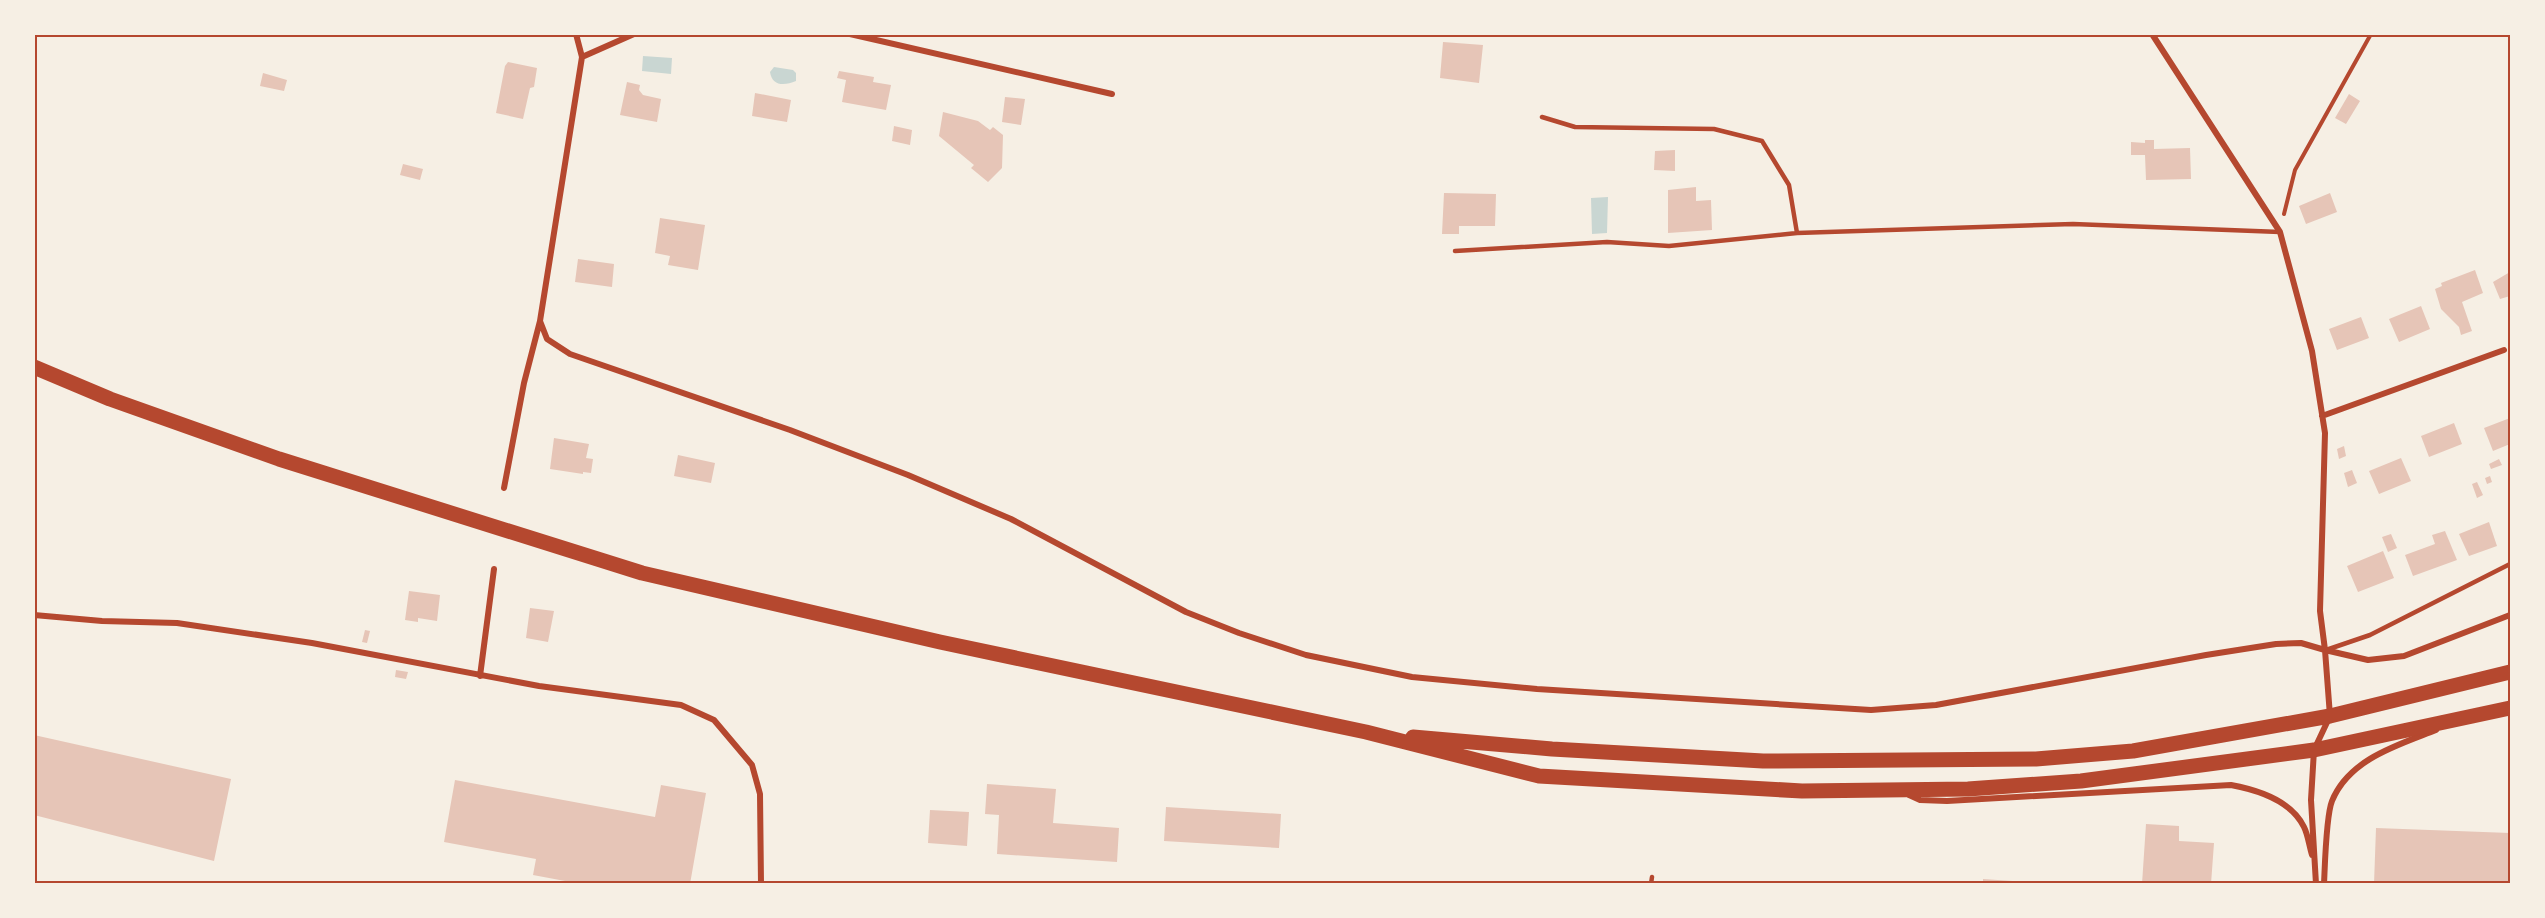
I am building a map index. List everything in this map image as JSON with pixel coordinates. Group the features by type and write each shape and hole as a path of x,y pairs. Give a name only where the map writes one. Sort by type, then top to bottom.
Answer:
{"main road":[{"path":"34,367 110,399 279,459 642,573 952,644 1366,732 1539,776 1791,791 1900,791 2081,782 2314,750 2511,708"},
{"path":"1366,732 1552,749 1763,761 2036,759 2133,751 2330,716 2511,672"}],"street":[{"path":"504,488 524,384 540,321 582,57 576,34"},
{"path":"582,57 634,34"},
{"path":"850,34 1112,94"},
{"path":"2152,34 2280,232 2312,351 2325,433 2319,611 2325,650 2330,716 2314,750 2311,800 2316,884"},
{"path":"540,321 547,339 570,354 790,430 908,475 1011,519 1186,612 1306,656 1412,677 1537,688 1871,710 1936,705 2276,644 2301,643 2368,660 2404,656 2511,615"},
{"path":"2322,416 2504,350"},
{"path":"480,676 494,569"},
{"path":"34,615 102,621 177,623 312,643 480,676 681,705 714,720 752,765 760,794 761,884"},
{"path":"2324,884 2332,802 2346,777 2377,754 2467,718"},
{"path":"1900,791 1920,800 1947,801 2205,785 2231,785 2254,789 2296,813 2305,828 2316,884"}],"lane":[{"path":"1542,117 1575,128 1714,129 1762,141 1789,185 1797,233"},
{"path":"1455,251 1607,242 1670,246 1797,233 2073,224 2280,232"},
{"path":"2325,650 2370,635 2511,564"},
{"path":"1651,884 1652,877"}],"path":[{"path":"2280,232 2295,170 2372,34"}],"shaded area":[{"path":"643,56 672,58 671,74 642,71"},
{"path":"774,67 793,70 796,73 796,81 779,84 771,77 770,72"},
{"path":"1608,197 1607,233 1592,234 1591,198"}],"building":[{"path":"1443,42 1483,45 1479,83 1440,78"},
{"path":"508,62 537,68 534,87 530,88 523,119 496,113 505,66"},
{"path":"839,71 874,77 873,82 891,85 886,110 842,102 846,80 837,78"},
{"path":"263,73 287,80 284,91 260,86"},
{"path":"627,82 640,85 639,90 643,95 661,99 657,122 620,115"},
{"path":"755,93 791,100 787,122 752,116"},
{"path":"2349,94 2360,101 2346,124 2335,118"},
{"path":"1005,97 1025,99 1021,125 1002,122"},
{"path":"943,112 978,121 990,130 993,127 1003,135 1002,168 988,182 971,168 974,165 939,136"},
{"path":"894,126 912,130 910,145 892,141"},
{"path":"2145,140 2154,140 2154,149 2190,148 2191,179 2146,180 2145,155 2131,155 2131,142 2145,143"},
{"path":"1675,150 1675,171 1654,170 1655,151"},
{"path":"403,164 423,169 420,180 400,175"},
{"path":"1696,187 1696,201 1711,200 1712,230 1668,233 1668,190"},
{"path":"1444,193 1496,194 1495,226 1459,226 1459,234 1442,234"},
{"path":"2330,193 2337,212 2306,224 2299,206"},
{"path":"660,218 705,225 698,270 668,265 670,256 655,253"},
{"path":"578,259 614,264 612,287 575,282"},
{"path":"2475,270 2483,293 2462,302 2472,331 2461,335 2459,327 2441,309 2435,289 2442,286 2441,283"},
{"path":"2510,272 2510,296 2500,299 2493,282"},
{"path":"2421,306 2430,329 2399,342 2389,319"},
{"path":"2361,317 2369,338 2337,350 2329,329"},
{"path":"2510,418 2510,444 2493,451 2484,428"},
{"path":"2454,423 2462,444 2429,457 2421,436"},
{"path":"554,438 589,444 586,458 593,459 591,473 550,469"},
{"path":"2344,446 2346,456 2339,459 2337,449"},
{"path":"678,455 715,463 711,483 674,476"},
{"path":"2401,458 2411,481 2379,494 2369,471"},
{"path":"2499,459 2502,465 2491,469 2489,464"},
{"path":"2352,470 2357,483 2348,487 2344,473"},
{"path":"2490,476 2492,482 2487,484 2485,478"},
{"path":"2477,482 2483,495 2477,498 2472,484"},
{"path":"2489,522 2497,546 2469,556 2459,534"},
{"path":"2445,531 2457,560 2413,576 2405,555 2435,544 2432,535"},
{"path":"2391,534 2397,548 2388,552 2382,537"},
{"path":"2383,551 2394,578 2358,592 2347,566"},
{"path":"409,591 440,595 437,621 418,618 418,622 405,620"},
{"path":"530,608 554,611 548,642 526,638"},
{"path":"365,630 370,631 367,643 362,642"},
{"path":"396,670 408,672 406,679 395,677"},
{"path":"34,735 231,779 214,861 34,815"},
{"path":"455,780 655,817 661,785 706,793 690,884 581,884 533,875 536,859 444,842"},
{"path":"987,784 1056,789 1053,823 1119,828 1117,862 997,854 999,815 985,814"},
{"path":"1166,807 1281,814 1279,848 1164,841"},
{"path":"930,810 969,812 967,846 928,843"},
{"path":"2146,824 2179,826 2179,841 2214,843 2211,884 2142,884"},
{"path":"2376,828 2510,833 2510,884 2374,884"},
{"path":"1983,879 2027,882 2026,884 1983,884"}]}
